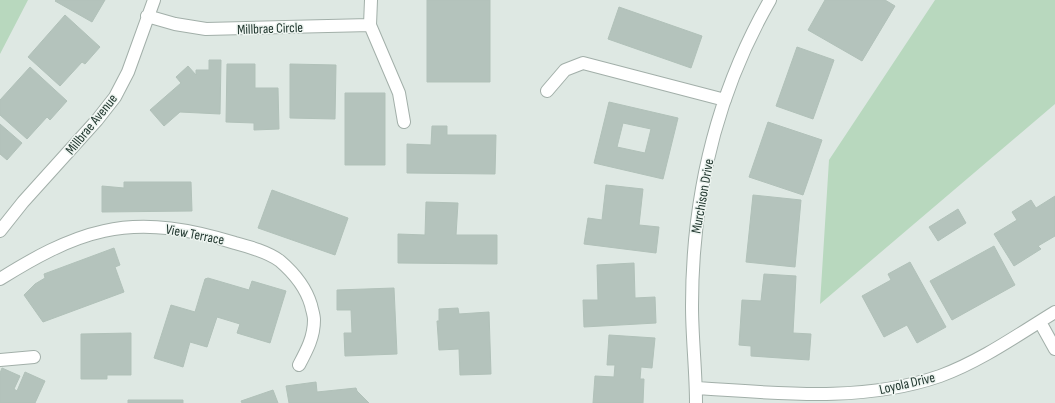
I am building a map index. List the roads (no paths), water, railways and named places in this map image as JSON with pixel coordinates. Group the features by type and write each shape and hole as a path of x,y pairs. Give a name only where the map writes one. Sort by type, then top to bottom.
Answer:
{"street":[{"name":"Millbrae Avenue","path":"0,231 97,120 115,97 128,72 154,0"},
{"path":"371,0 370,24 399,93 404,122"},
{"name":"Murchison Drive","path":"696,403 692,307 693,250 701,188 714,133 731,79 754,27 770,0"},
{"name":"Millbrae Circle","path":"147,16 175,24 206,29 370,24"},
{"path":"547,91 565,70 583,62 725,100"},
{"name":"View Terrace","path":"0,279 24,264 63,244 104,231 138,227 173,228 218,237 252,248 279,260 297,277 308,297 314,319 312,339 299,365"},
{"name":"Loyola Drive","path":"696,388 813,395 857,394 898,387 941,376 979,357 1055,312"},
{"path":"1040,322 1055,349"},
{"path":"0,360 34,357"}]}
